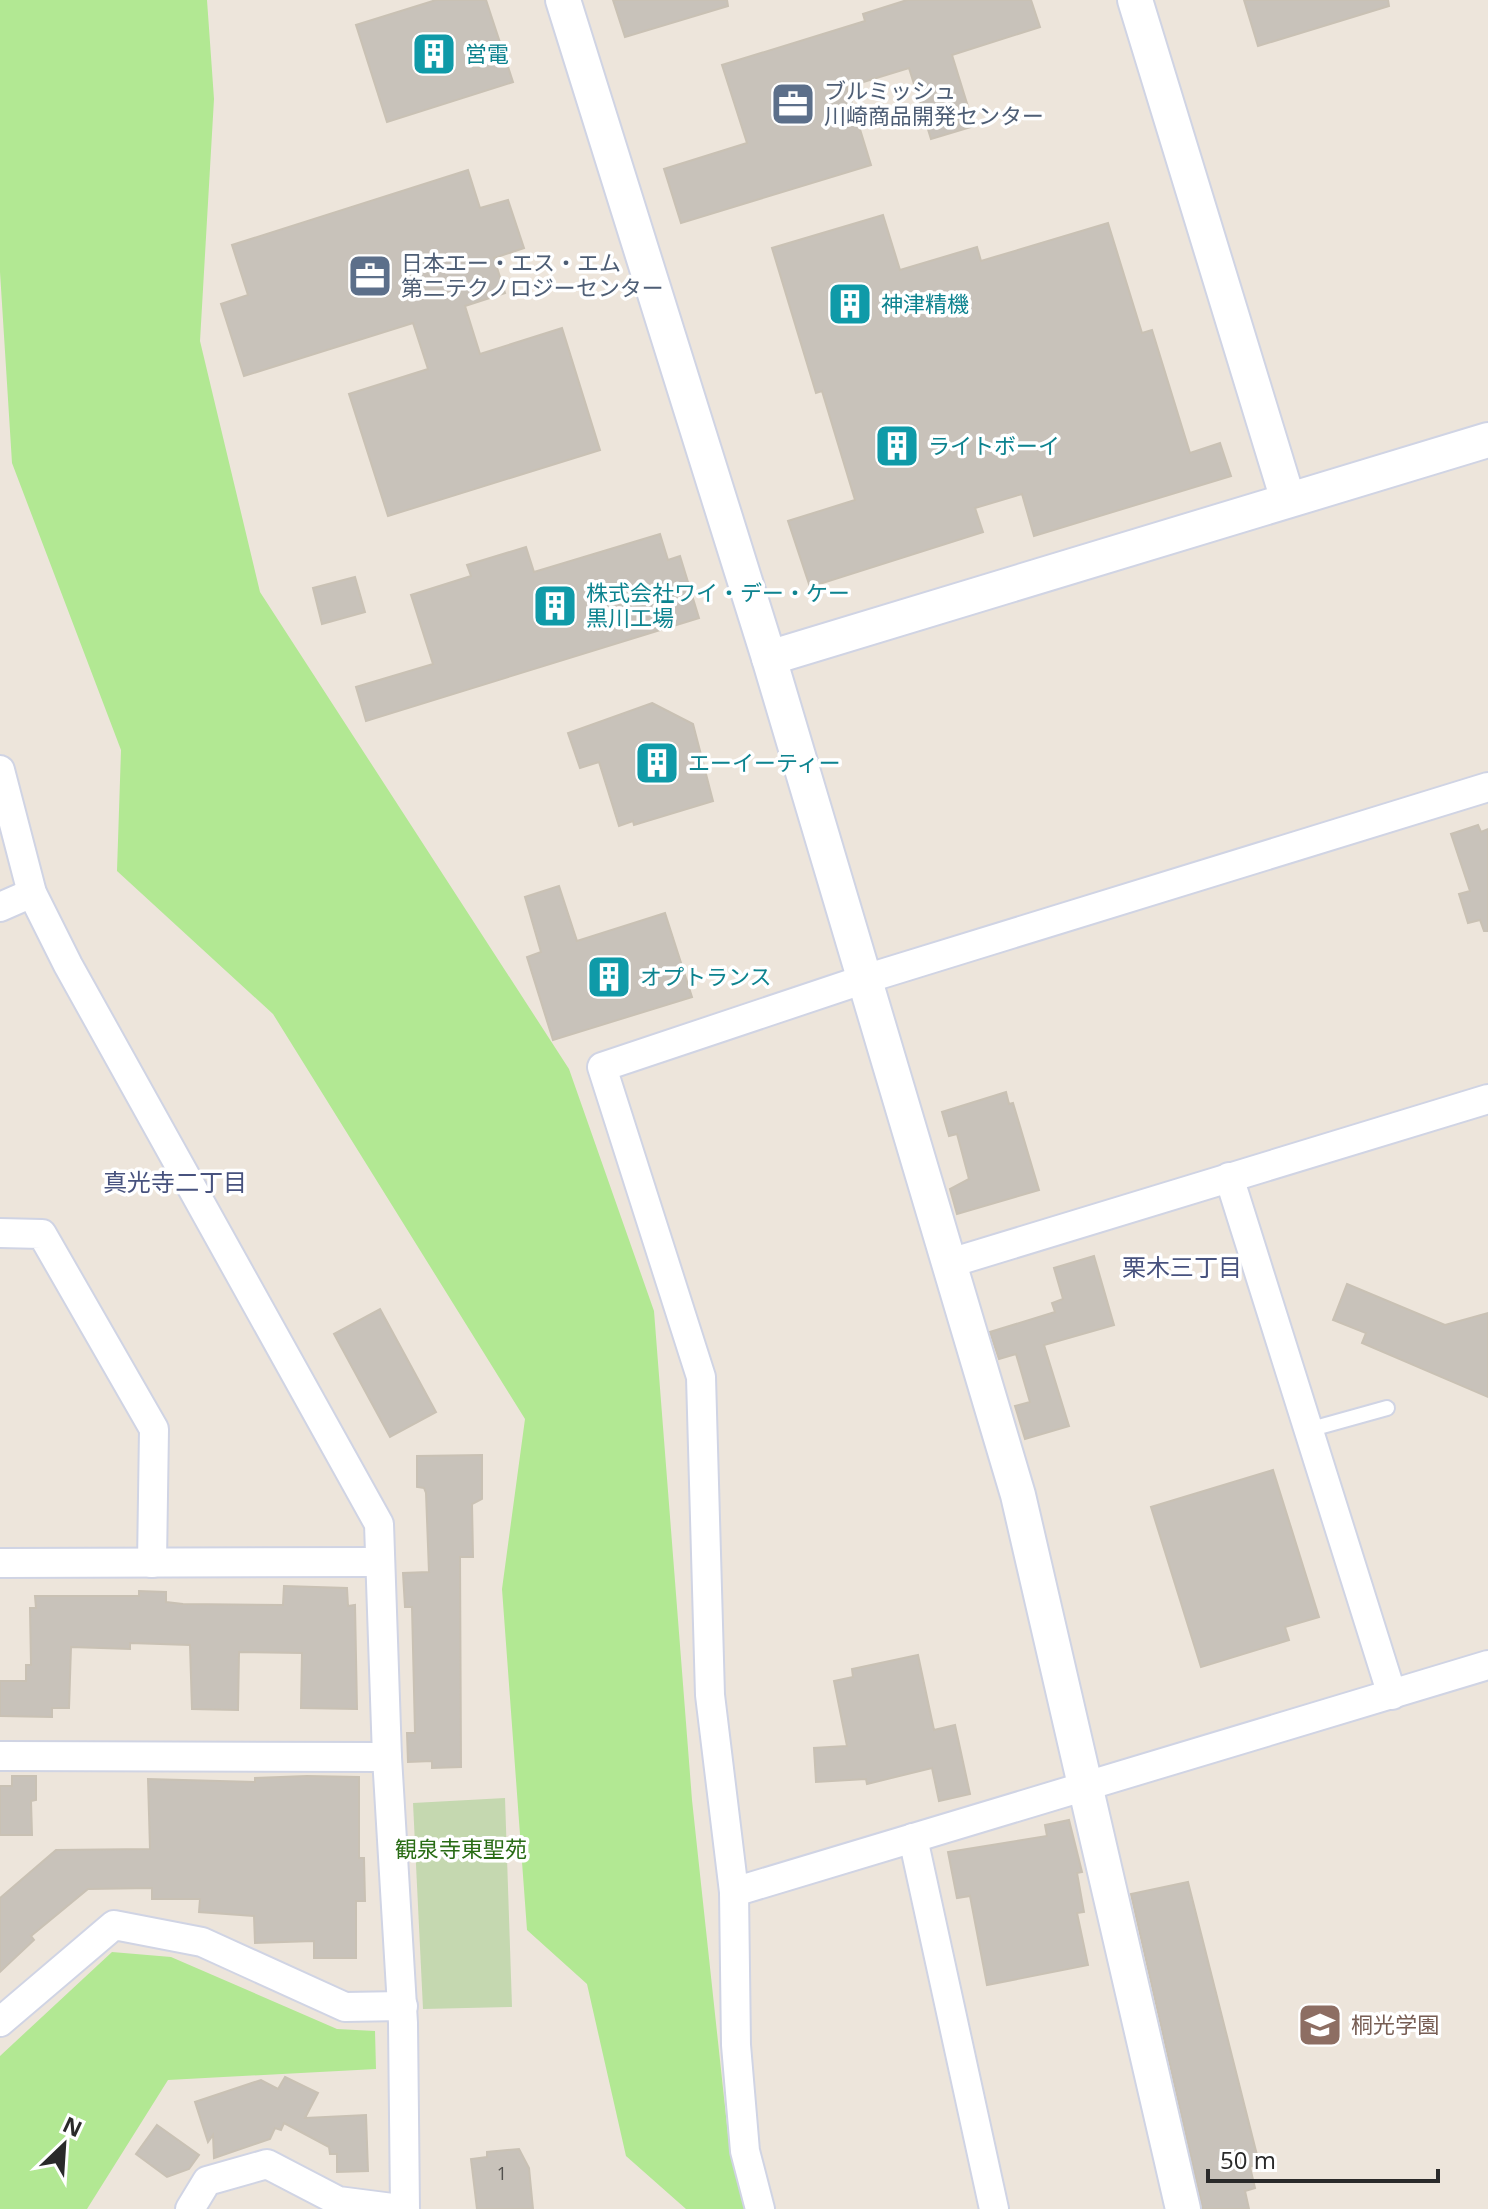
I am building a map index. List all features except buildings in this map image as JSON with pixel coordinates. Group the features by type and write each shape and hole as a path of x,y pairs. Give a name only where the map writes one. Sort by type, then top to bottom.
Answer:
{"street":[{"path":"563,0 769,658 1018,1495 1183,2209"},
{"path":"1135,0 1288,500"},
{"path":"769,658 1488,440"},
{"path":"0,770 32,893 68,965 379,1524 387,1757 403,2006 403,2209 338,2201 267,2164 207,2181 190,2209"},
{"path":"760,2209 745,2151 736,2045 734,1892 710,1695 701,1377 602,1067 865,979 1488,787"},
{"path":"0,907 32,893"},
{"path":"947,1264 1488,1099"},
{"path":"1229,1177 1392,1695"},
{"path":"0,1233 42,1234 154,1429 152,1563"},
{"path":"0,1563 380,1562"},
{"path":"734,1892 1488,1665"},
{"path":"0,1756 387,1757"},
{"path":"913,1838 994,2209"},
{"path":"0,2022 114,1925 202,1942 345,2007 403,2006"}],"lane":[{"path":"1308,1430 1387,1408"}],"green space":[{"path":"0,0 207,0 214,99 200,341 260,592 569,1069 654,1311 692,1800 729,2144 748,2209 686,2209 626,2156 587,1984 527,1930 502,1589 525,1419 273,1014 117,871 121,750 12,463 0,272"},
{"name":"観泉寺東聖苑","path":"505,1798 512,2007 423,2009 413,1803"},
{"path":"112,1952 171,1957 337,2029 375,2031 376,2069 168,2080 87,2209 0,2209 0,2056"}],"place":[{"name":"営電","path":"434,54"},
{"name":"ブルミッシュ 川崎商品開発センター","path":"793,104"},
{"name":"日本エー・エス・エム 第二テクノロジーセンター","path":"370,276"},
{"name":"神津精機","path":"850,304"},
{"name":"ライトボーイ","path":"897,446"},
{"name":"株式会社ワイ・デー・ケー 黒川工場","path":"555,606"},
{"name":"エーイーティー","path":"657,763"},
{"name":"オプトランス","path":"609,977"},
{"name":"桐光学園","path":"1320,2025"}],"district":[{"name":"真光寺二丁目","path":"175,1183"},
{"name":"栗木三丁目","path":"1182,1268"}]}
